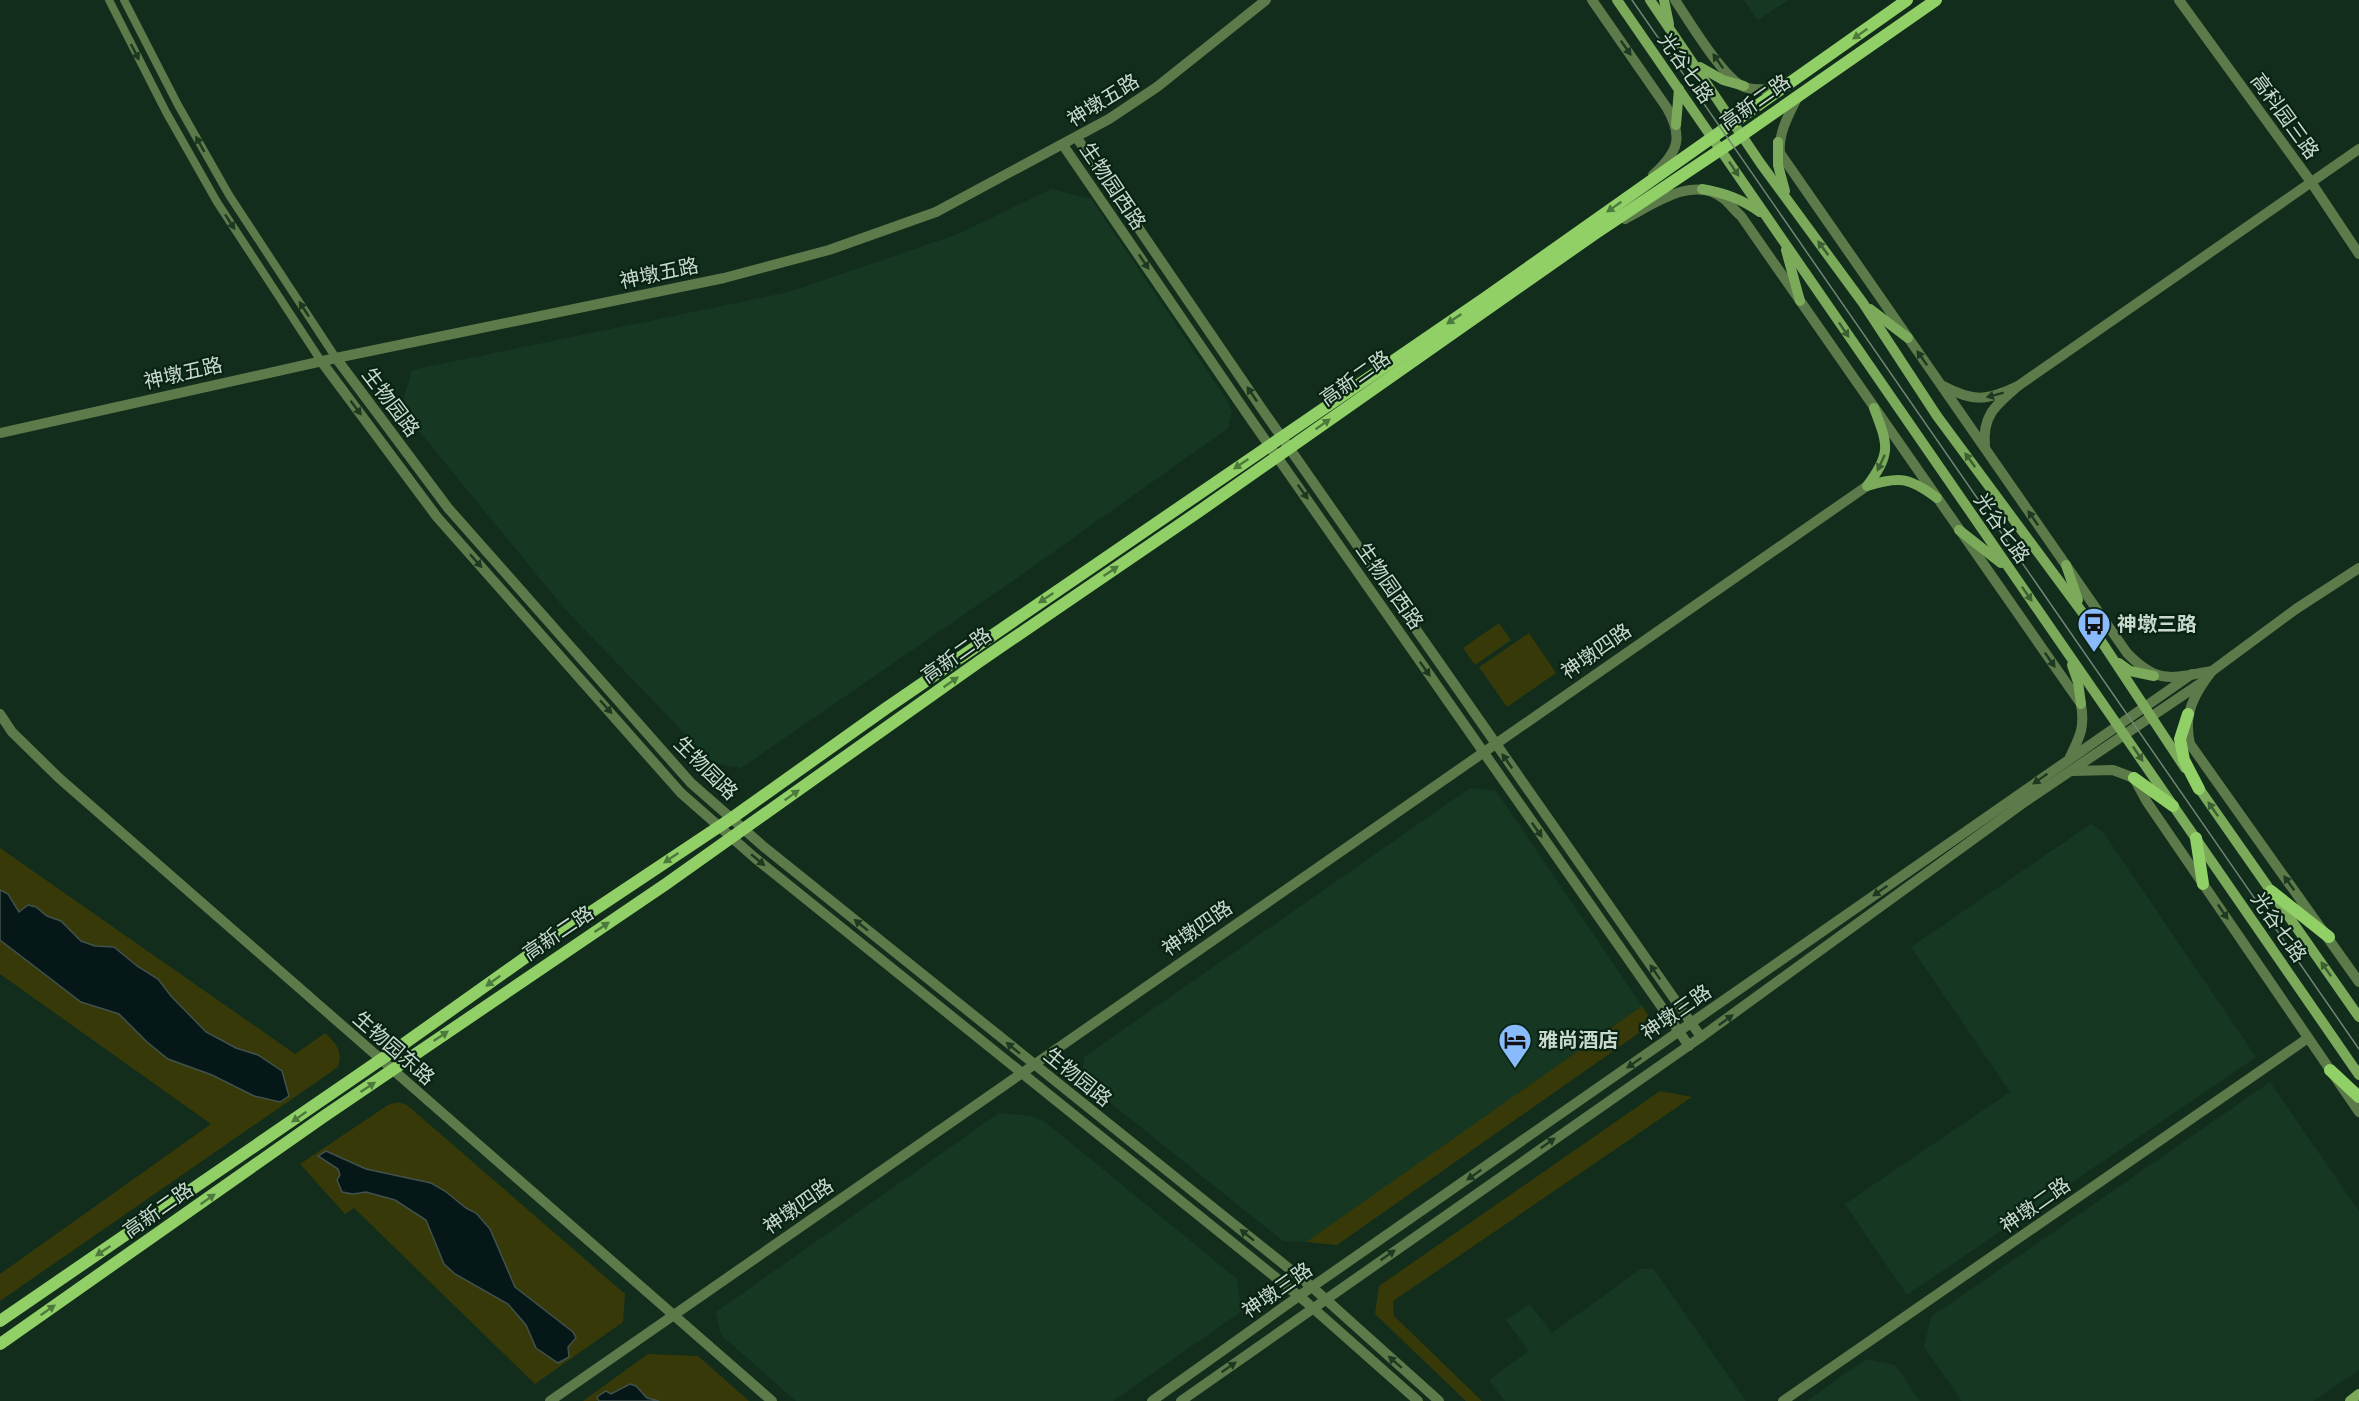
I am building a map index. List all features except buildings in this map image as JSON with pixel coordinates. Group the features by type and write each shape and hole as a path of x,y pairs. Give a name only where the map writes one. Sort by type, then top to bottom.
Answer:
{"main road":[{"name":"光谷七路","path":"1617,0 2359,1076"},
{"name":"光谷七路","path":"1650,0 1761,164 1863,303 1937,416 2082,612 2149,717 2359,1017"},
{"path":"1664,0 1671,30"},
{"name":"高新二路","path":"0,1321 381,1060 564,930 732,818 885,709 1485,298 1907,0"},
{"name":"高新二路","path":"0,1344 323,1117 744,829 980,661 1290,448 1593,235 1936,0"},
{"path":"1692,60 1706,73 1744,86"},
{"path":"1676,125 1679,89"},
{"path":"1779,142 1778,165 1782,184 1790,202"},
{"path":"1702,189 1726,193 1743,200 1766,216"},
{"path":"1783,241 1800,301"},
{"path":"1863,303 1908,338"},
{"path":"1867,486 1880,468 1886,452 1884,434 1874,408"},
{"path":"1867,486 1892,478 1907,480 1921,485 1937,498"},
{"path":"1959,530 2010,570"},
{"path":"2066,565 2082,612"},
{"path":"2066,650 2078,682 2081,704"},
{"path":"2113,658 2130,671 2154,676"},
{"path":"2188,714 2180,738 2184,760 2199,789"},
{"path":"2134,778 2173,806"},
{"path":"2196,838 2203,884"},
{"path":"2271,891 2328,936"},
{"path":"2330,1071 2359,1097"},
{"path":"2350,1401 2359,1394"}],"street":[{"name":"生物园路","path":"109,0 166,112 217,202 321,361 437,517 681,793 755,858 1299,1296 1418,1401"},
{"name":"生物园路","path":"124,0 178,105 229,195 336,358 448,508 691,783 744,829 1033,1064 1312,1287 1439,1401"},
{"name":"神墩五路","path":"0,433 321,361 724,278 829,250 936,212 1077,138 1157,87 1266,0"},
{"path":"1592,0 1667,108 1676,125 1678,139 1671,154 1661,168 1634,192"},
{"path":"1675,0 1728,75 1744,86 1763,90 1786,85"},
{"name":"高科园三路","path":"2179,0 2311,182 2359,254"},
{"path":"1798,96 1786,120 1779,142 1780,153 2127,653 2154,676 2174,678 2212,670"},
{"name":"生物园西路","path":"1077,138 1494,743 1701,1037"},
{"name":"生物园西路","path":"1063,145 1482,752 1689,1046"},
{"path":"1986,450 1984,435 1990,414 1994,407 2018,386 2359,149"},
{"path":"1593,235 1679,192 1702,189 1723,198 1741,216 2081,704 2084,722 2069,759"},
{"path":"1940,384 1961,396 1980,399 1999,395 2018,386"},
{"name":"神墩四路","path":"550,1401 1867,486"},
{"path":"2359,568 2296,609 2212,670 2195,692 2188,714 2187,733 2190,744 2203,764 2359,982"},
{"name":"神墩三路","path":"1181,1401 1689,1046 2070,771 2121,730 2143,706 2192,674"},
{"name":"神墩三路","path":"1152,1401 2069,759 2149,717 2204,681"},
{"name":"生物园东路","path":"0,714 12,732 59,778 772,1401"},
{"path":"2070,771 2113,770 2134,778 2147,802 2359,1112"},
{"name":"神墩二路","path":"1783,1401 2308,1038"}],"shaded area":[{"path":"1744,0 1788,0 1758,20"},
{"path":"1051,189 1091,199 1227,400 1232,412 1228,428 1017,578 741,768 713,763 565,609 414,425 402,405 412,370 789,292 958,234"},
{"path":"1499,623 1511,640 1475,665 1463,648"},
{"path":"1529,633 1556,673 1507,707 1479,667"},
{"path":"1470,788 1496,791 1642,1006 1306,1242 1283,1241 1082,1080 1084,1057"},
{"path":"2091,824 2103,832 2256,1057 1907,1295 1845,1204 2010,1092 1911,947"},
{"path":"0,848 295,1054 325,1033 335,1044 340,1056 338,1067 0,1301 0,1274 211,1124 0,974"},
{"path":"0,890 8,894 19,912 28,905 36,907 47,916 61,921 81,941 95,946 114,947 137,966 158,979 206,1032 236,1048 258,1055 282,1071 289,1096 280,1102 254,1096 212,1075 168,1059 119,1014 81,1002 0,940"},
{"path":"1642,1006 1648,1015 1639,1033 1337,1245 1306,1242"},
{"path":"2270,1082 2359,1211 2359,1370 2313,1401 1962,1401 1924,1347 1931,1317"},
{"path":"1660,1091 1692,1097 1393,1301 1394,1316 1482,1401 1466,1401 1375,1314 1379,1286"},
{"path":"398,1102 407,1105 625,1294 623,1322 535,1384 354,1208 345,1214 300,1164 388,1105"},
{"path":"999,1113 1031,1116 1044,1121 1237,1279 1242,1311 1113,1401 796,1401 721,1335 716,1312"},
{"path":"326,1151 366,1169 431,1183 476,1213 490,1229 515,1287 573,1332 576,1338 568,1347 569,1357 558,1363 536,1348 526,1325 508,1304 455,1274 444,1264 426,1220 395,1200 366,1192 353,1194 342,1192 337,1180 340,1175 338,1169 318,1156"},
{"path":"1653,1268 1746,1401 1505,1401 1489,1380 1529,1351 1506,1320 1530,1304 1552,1333 1641,1269"},
{"path":"648,1354 698,1356 749,1401 583,1401"},
{"path":"1866,1359 1895,1365 1920,1401 1807,1401"},
{"path":"630,1384 636,1386 647,1398 659,1401 599,1401 597,1397 606,1391 611,1394"}],"tram line":[{"path":"1632,0 2359,1049"}],"place":[{"name":"神墩三路","path":"2094,653"},
{"name":"雅尚酒店","path":"1515,1069"}]}
